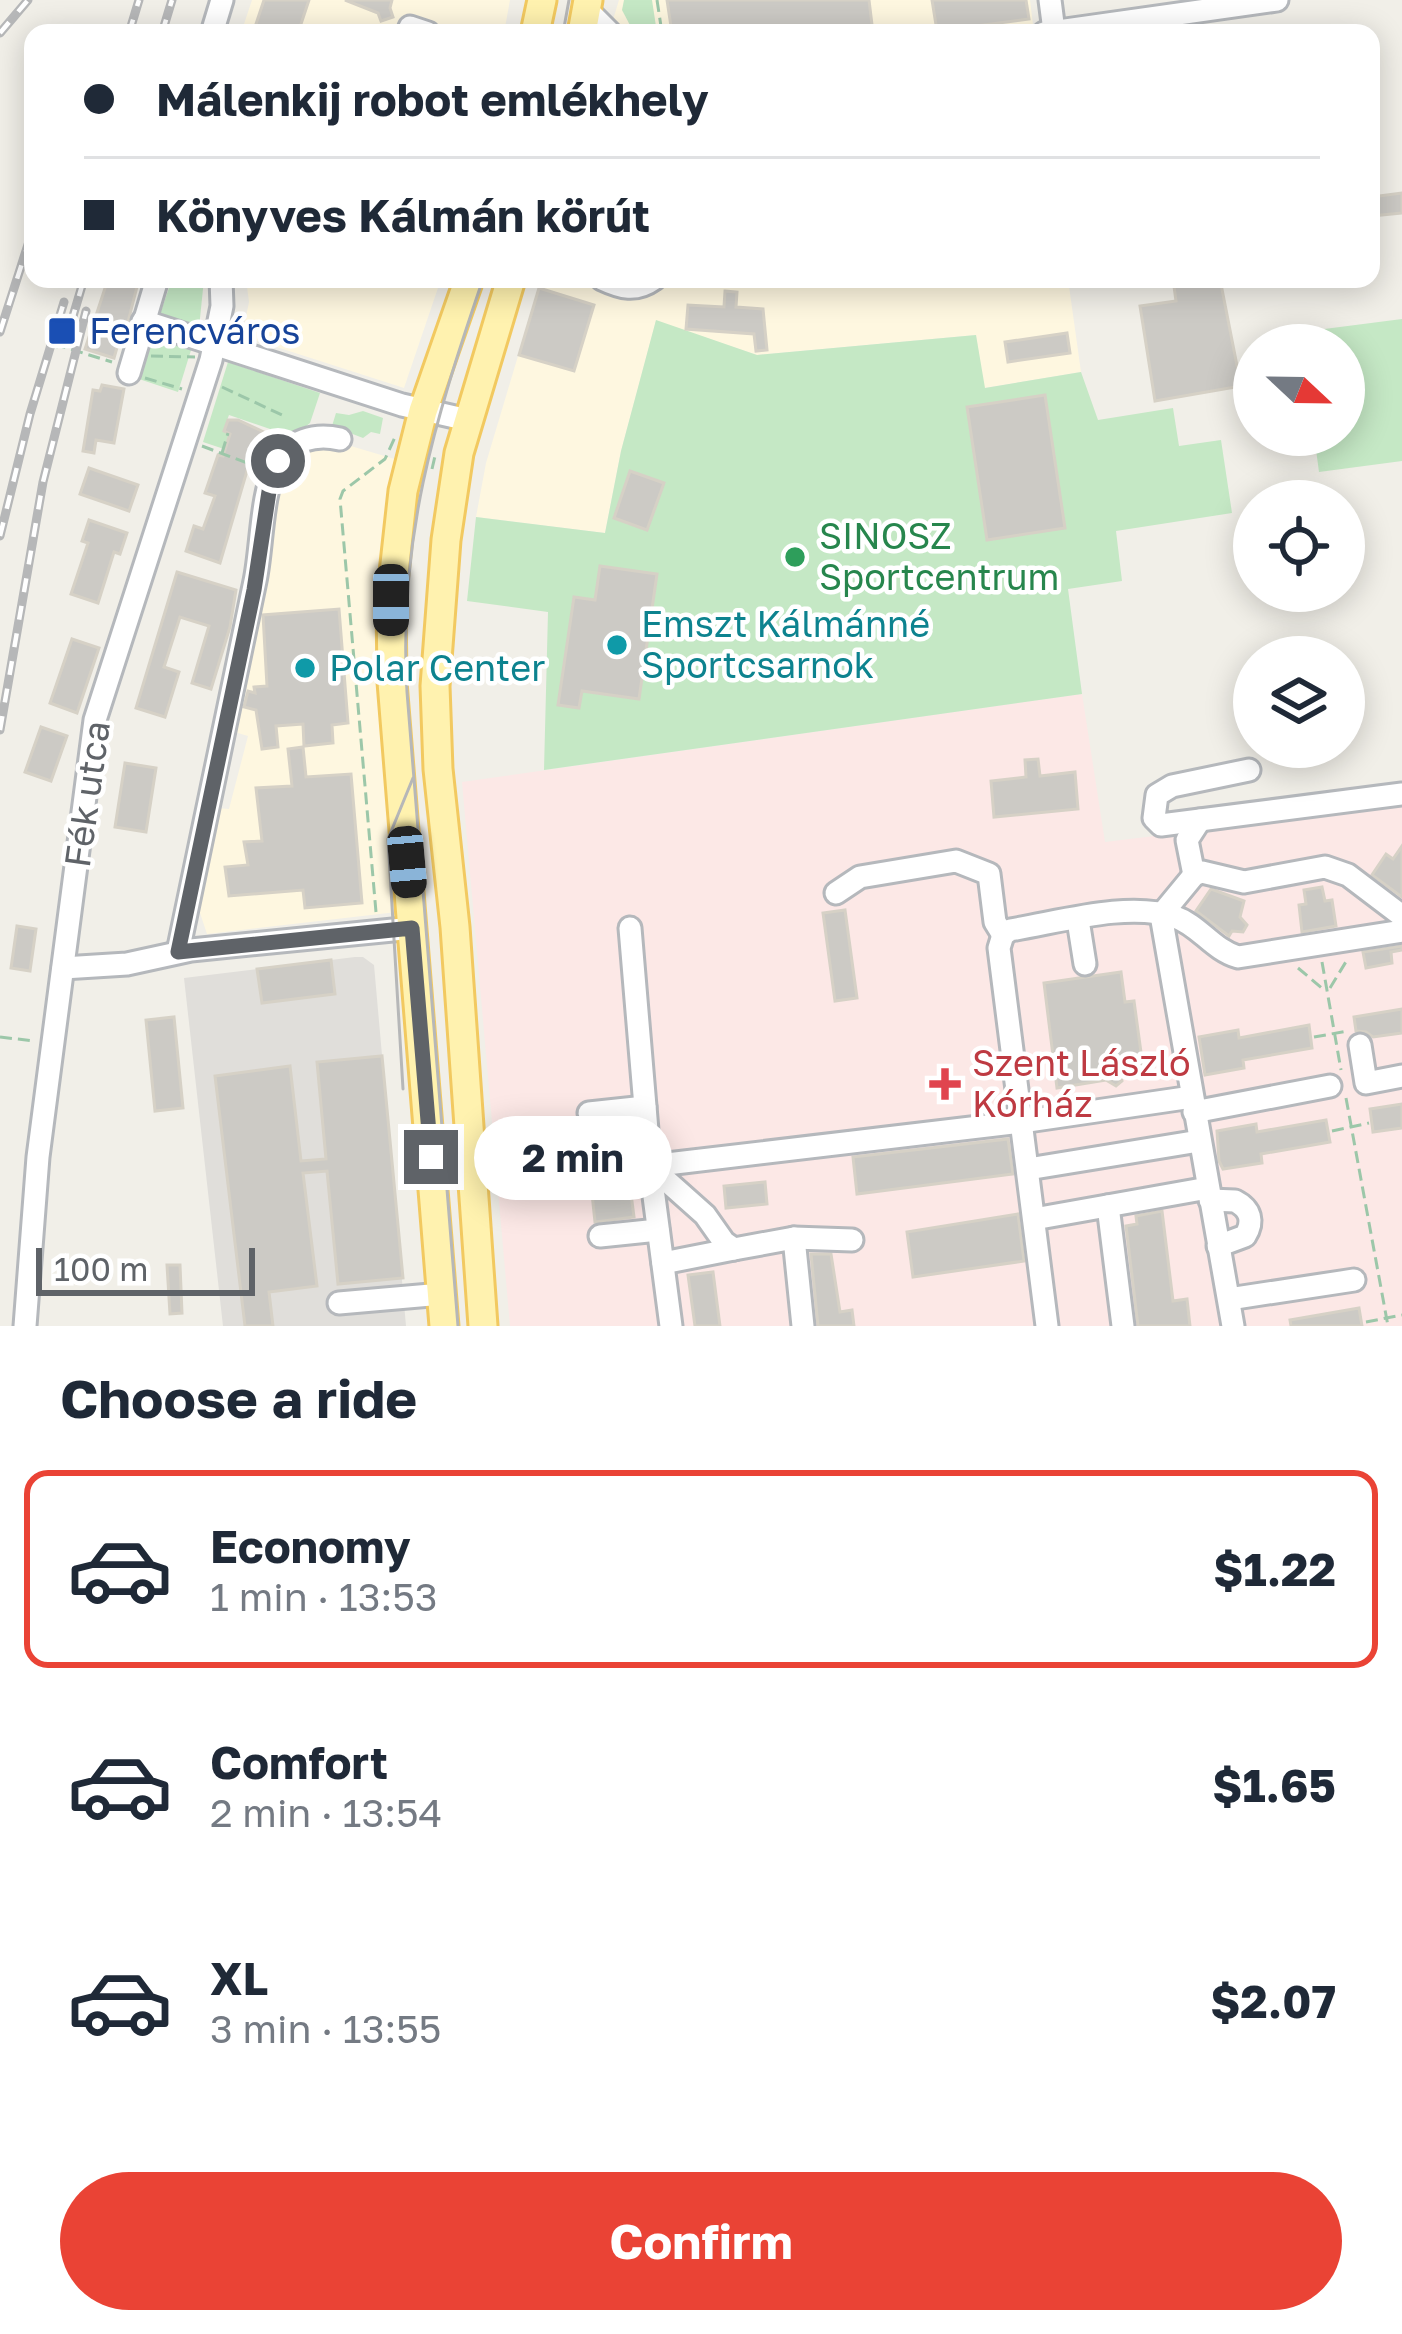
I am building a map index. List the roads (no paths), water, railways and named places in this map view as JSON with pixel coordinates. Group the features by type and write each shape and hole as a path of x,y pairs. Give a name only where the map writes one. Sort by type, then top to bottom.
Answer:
{"main road":[{"path":"444,1326 392,682 391,600 403,491 423,411 466,288"},
{"path":"483,1326 435,686 451,501 468,420 508,288"}],"street":[{"path":"1106,24 1277,0"},
{"path":"130,366 154,288"},
{"name":"Fék utca","path":"25,1326 38,1157 95,721 201,395 222,306 221,288"},
{"path":"143,321 213,352 468,420"},
{"path":"178,952 272,515 273,472 297,443 319,436 340,439"},
{"path":"215,774 224,776 229,771 236,735"},
{"path":"1249,770 1172,786 1157,795 1154,818 1161,825 1402,794"},
{"path":"1194,875 1187,840 1200,820"},
{"path":"836,893 860,877 956,861 989,874 995,922 1003,935"},
{"path":"1233,1326 1161,915 1194,875 1209,871 1244,882 1336,868 1402,916"},
{"path":"1047,1326 999,948 1003,935 1141,908 1184,922 1230,955 1402,931"},
{"path":"1078,920 1085,964"},
{"path":"62,968 412,928"},
{"path":"630,928 650,1166 671,1326"},
{"path":"1356,1037 1366,1083 1402,1076"},
{"path":"650,1166 1330,1086"},
{"path":"589,1113 645,1107"},
{"path":"1028,1169 1199,1141"},
{"path":"650,1166 705,1214 734,1249"},
{"path":"1034,1219 1209,1194 1235,1201 1250,1214 1245,1236 1218,1246"},
{"path":"1108,1206 1123,1326"},
{"path":"600,1236 658,1230"},
{"path":"663,1263 794,1238 852,1240"},
{"path":"794,1238 803,1326"},
{"path":"1228,1299 1354,1280"},
{"path":"339,1303 442,1294"}],"tram line":[{"path":"565,24 569,0"},
{"path":"458,1326 406,636 408,583 423,482 480,288"},
{"path":"403,1089 388,839 413,778"}],"railway":[{"path":"0,33 28,0"},
{"path":"132,24 139,0"},
{"path":"165,24 172,0"},
{"path":"0,332 24,257"},
{"path":"71,323 81,288"},
{"path":"0,536 64,302"},
{"path":"0,730 43,482 86,311"}],"place":[{"name":"Ferencváros","path":"62,331"},
{"name":"SINOSZ Sportcentrum","path":"795,557"},
{"name":"Emszt Kálmánné Sportcsarnok","path":"617,645"},
{"name":"Polar Center","path":"305,668"},
{"name":"Szent László Kórház","path":"945,1084"}]}
